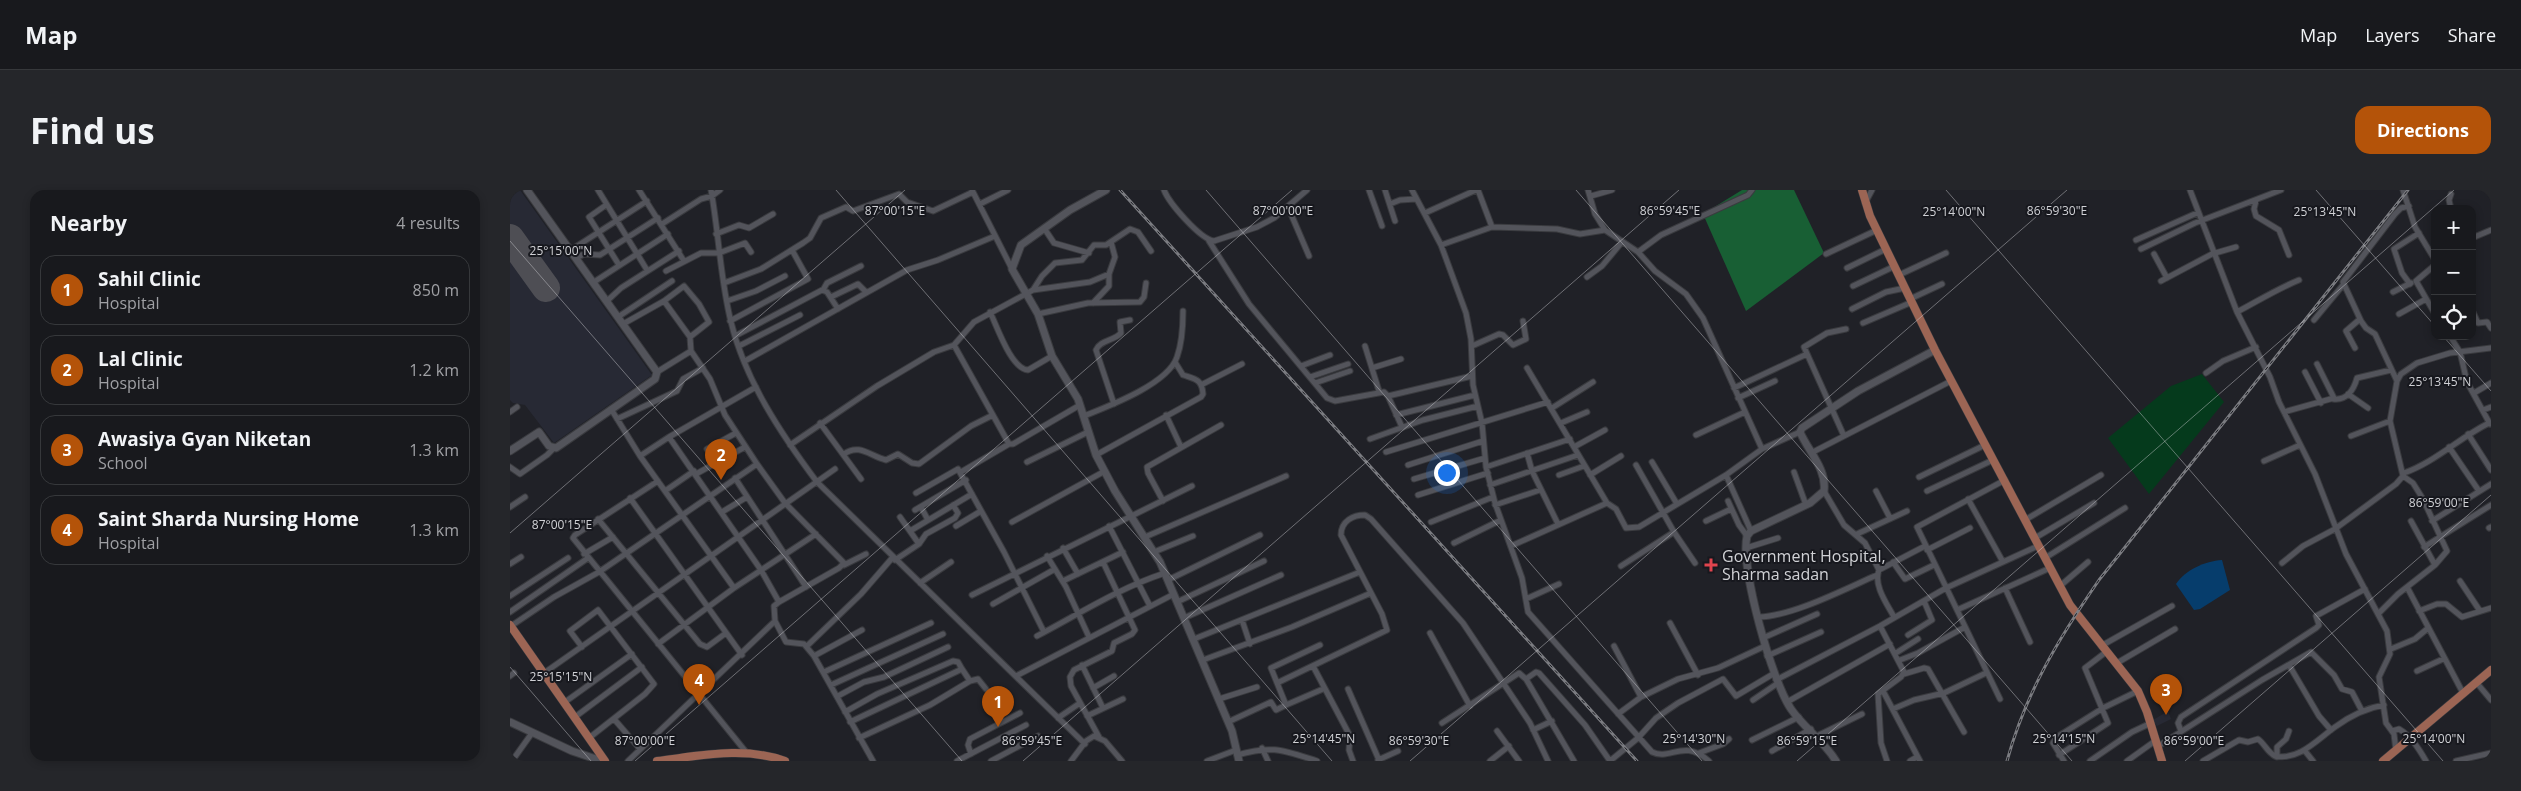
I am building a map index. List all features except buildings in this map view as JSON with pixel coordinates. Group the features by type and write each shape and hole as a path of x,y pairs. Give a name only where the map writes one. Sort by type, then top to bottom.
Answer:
{"main road":[{"path":"1862,190 1865,204 1935,350 2075,614 2138,691 2151,723 2162,761"},
{"path":"510,625 565,702 589,738 601,761"},
{"path":"2383,761 2491,670"},
{"path":"657,761 746,752 766,754 785,761"}],"street":[{"path":"598,190 647,270"},
{"path":"639,190 684,261"},
{"path":"662,224 701,198 720,190"},
{"path":"980,204 1008,190"},
{"path":"1012,269 1021,245 1070,210 1106,190"},
{"path":"1164,190 1175,208 1209,241 1249,304 1327,398 1335,401 1379,391 1384,392 1388,396 1402,427"},
{"path":"1209,241 1218,241 1257,226 1288,207 1307,190"},
{"path":"1369,190 1382,226"},
{"path":"1385,190 1395,221"},
{"path":"1412,190 1441,245 1464,304 1472,346 1472,376 1482,423 1486,467 1495,505 1522,578 1528,612 1532,619 1652,752 1660,755 1675,750 1699,753 1709,761"},
{"path":"1425,214 1477,190 1492,227"},
{"path":"1588,190 1595,214 1605,230 1638,252 1655,271 1686,294 1703,318 1714,337 1738,398 1762,449"},
{"path":"1591,196 1612,190"},
{"path":"1638,252 1661,235 1748,195 1752,190"},
{"path":"1865,204 1872,190"},
{"path":"2190,190 2212,254 2236,312 2256,347 2284,412 2316,474 2335,529 2388,631 2390,649 2388,659 2379,677 2386,723 2392,731 2396,752"},
{"path":"2141,249 2200,221 2281,190"},
{"path":"2403,190 2419,233 2431,253"},
{"path":"531,191 657,372"},
{"path":"724,282 761,269 792,250 810,238 822,218 846,207 853,211 899,194 917,207 933,211 973,191 1012,269 1029,292 1052,356 1080,405 1096,455 1154,552 1166,576 1219,699 1228,722 1237,756"},
{"path":"712,193 716,234 734,336 756,387 790,445 817,482 1084,744"},
{"path":"2450,205 2449,200 2451,194"},
{"path":"1390,204 1400,200 1416,198"},
{"path":"2256,201 2256,216 2279,230 2289,255"},
{"path":"571,250 647,202"},
{"path":"606,204 589,216 619,265"},
{"path":"2314,320 2343,285 2395,214 2402,208 2409,206"},
{"path":"1288,207 1309,256"},
{"path":"2136,240 2197,213"},
{"path":"716,234 739,225 749,228 773,214"},
{"path":"576,258 584,254 596,256 658,218"},
{"path":"1441,245 1492,227 1557,229 1580,234 1605,230"},
{"path":"1044,228 1054,243 1089,253"},
{"path":"1029,292 1055,263 1077,262 1089,253 1094,245 1106,245 1132,229 1140,234 1151,251"},
{"path":"1826,254 1877,230"},
{"path":"2476,236 2491,230"},
{"path":"2410,284 2402,273 2394,249 2419,233"},
{"path":"594,282 668,234"},
{"path":"745,361 908,270 938,260 995,236"},
{"path":"666,271 701,253 719,253 746,242 751,252"},
{"path":"1093,303 1108,288 1109,274 1115,257 1111,242"},
{"path":"1587,277 1602,266 1622,242"},
{"path":"2161,281 2212,254 2236,247"},
{"path":"1847,268 1886,248"},
{"path":"730,320 808,279 792,250"},
{"path":"607,301 621,288 679,251"},
{"path":"1899,275 1946,253"},
{"path":"2154,254 2167,278"},
{"path":"734,336 823,290 827,283 861,266"},
{"path":"1852,286 1894,266"},
{"path":"2393,292 2416,281 2431,268"},
{"path":"790,445 820,423 934,352 954,345 974,322 990,312 1029,292 1090,282 1109,274"},
{"path":"727,301 756,291 785,276"},
{"path":"2236,312 2264,298 2275,290 2299,280"},
{"path":"618,317 672,281"},
{"path":"2416,281 2431,307"},
{"path":"1038,314 1093,303 1140,302 1144,297 1146,283"},
{"path":"831,297 858,284 866,292"},
{"path":"1863,324 1942,284"},
{"path":"2343,285 2366,328 2376,334 2390,370 2397,381"},
{"path":"623,324 664,301 683,286 698,304 709,323 690,337"},
{"path":"1852,309 1888,292 1905,288"},
{"path":"823,290 831,297 838,309"},
{"path":"2399,314 2426,299"},
{"path":"664,301 690,337 691,350 710,379 720,406 744,447 785,504 840,557 844,565"},
{"path":"1084,416 1114,404 1160,377 1175,362 1181,336 1183,311"},
{"path":"990,312 1012,358 1021,368 1028,370 1052,356"},
{"path":"739,346 800,315"},
{"path":"2476,317 2479,323"},
{"path":"2355,348 2346,331 2360,319"},
{"path":"1114,404 1096,350 1100,344 1119,336 1122,333 1120,323 1130,320"},
{"path":"1472,346 1498,334 1503,335 1513,344 1522,343 1526,339 1523,321"},
{"path":"2476,324 2488,322 2491,328"},
{"path":"1844,436 1830,410 1804,347 1806,344 1827,333 1846,329"},
{"path":"2282,563 2303,546 2335,529 2396,484 2403,474 2427,464 2468,434 2490,424 2466,378 2460,352 2452,340"},
{"path":"954,345 1009,444"},
{"path":"1365,346 1379,391"},
{"path":"2206,373 2223,361 2256,347"},
{"path":"2379,613 2406,587 2435,565 2447,551 2423,499 2410,480 2403,474 2390,420 2397,381 2405,371 2417,363 2460,352 2491,348"},
{"path":"510,467 520,474 548,456 554,448 655,379 657,372 691,350"},
{"path":"1527,368 1607,503 1616,509 1629,529 1639,527 1664,513 1726,475 1762,449 1800,432 1804,426 1877,379 1935,350"},
{"path":"1734,388 1807,354"},
{"path":"1300,366 1330,355"},
{"path":"1372,368 1401,359"},
{"path":"1096,455 1201,397 1203,394 1201,385 1196,378 1183,376 1175,362"},
{"path":"1201,385 1242,364"},
{"path":"1310,377 1348,364"},
{"path":"2317,364 2334,397 2333,400"},
{"path":"618,419 677,391 683,379 703,368"},
{"path":"2284,412 2338,400 2355,387 2357,378 2390,370"},
{"path":"1315,383 1350,371"},
{"path":"2305,372 2321,403"},
{"path":"1388,396 1472,376"},
{"path":"1813,452 1951,381"},
{"path":"1552,408 1593,382"},
{"path":"1738,398 1775,382"},
{"path":"2474,392 2491,383"},
{"path":"640,456 720,406 756,387"},
{"path":"2348,394 2368,408"},
{"path":"1396,415 1475,395"},
{"path":"1386,452 1548,402"},
{"path":"960,472 1080,405"},
{"path":"1370,439 1402,427 1478,406"},
{"path":"2483,410 2491,406"},
{"path":"510,412 517,407"},
{"path":"611,409 640,456 734,588"},
{"path":"1561,423 1587,412"},
{"path":"1696,435 1745,412"},
{"path":"844,454 852,449 857,449 886,460 898,454 912,463 919,464 971,426 993,415"},
{"path":"1166,415 1181,447"},
{"path":"2351,436 2390,420"},
{"path":"820,423 861,479"},
{"path":"1163,501 1147,468 1220,425"},
{"path":"1574,447 1605,430"},
{"path":"510,451 539,432 549,446 554,448"},
{"path":"1027,462 1088,432"},
{"path":"1800,432 1813,452 1824,481 1824,491 1844,525 1857,534 1870,550 1878,573 1882,594 1894,617"},
{"path":"707,449 736,433"},
{"path":"2468,434 2491,470"},
{"path":"669,437 761,570 779,602"},
{"path":"1486,467 1570,440"},
{"path":"1408,466 1483,442"},
{"path":"1919,476 1985,445"},
{"path":"2264,461 2300,445"},
{"path":"665,491 744,447"},
{"path":"2449,447 2479,491"},
{"path":"1527,453 1540,490 1558,524"},
{"path":"1490,485 1578,456"},
{"path":"1590,475 1621,456"},
{"path":"1414,479 1485,458"},
{"path":"1927,491 1994,460"},
{"path":"1652,462 1677,504"},
{"path":"510,625 627,554 757,464"},
{"path":"1636,465 1674,532 1696,563"},
{"path":"1559,475 1584,466"},
{"path":"544,673 835,469"},
{"path":"916,493 956,469 960,472 966,480 1044,632"},
{"path":"1012,522 1105,471"},
{"path":"1794,472 1806,505"},
{"path":"1418,494 1488,473"},
{"path":"1726,475 1749,533 1746,548 1767,656 1787,702 1836,761"},
{"path":"1145,537 1286,476"},
{"path":"2025,520 2101,476"},
{"path":"735,478 806,587"},
{"path":"915,510 966,480"},
{"path":"2000,699 1934,565 1918,530 1918,526 2005,480"},
{"path":"658,482 630,498 575,535 575,541 746,752"},
{"path":"2432,521 2491,484"},
{"path":"972,596 1047,556 1109,526 1133,517 1192,486"},
{"path":"1495,505 1540,490"},
{"path":"1749,533 1806,505 1824,491"},
{"path":"1876,491 1890,518"},
{"path":"910,531 972,494"},
{"path":"510,507 525,497"},
{"path":"722,512 747,497"},
{"path":"1430,522 1493,497"},
{"path":"630,498 742,655"},
{"path":"1968,498 2003,562"},
{"path":"1728,501 1731,509 1749,533"},
{"path":"1511,546 1607,503"},
{"path":"1526,678 1536,672 1539,673 1585,725 1610,761 1638,738 1656,718 1678,703 1724,679 1736,696 1776,679 1880,626 1946,588 2003,562 2094,503"},
{"path":"2424,547 2491,505"},
{"path":"807,646 894,559 919,544 926,534 955,518 958,514 953,506"},
{"path":"921,507 928,520"},
{"path":"2045,558 2125,508"},
{"path":"1706,521 1731,509"},
{"path":"956,526 981,511"},
{"path":"1857,534 1907,511"},
{"path":"1277,682 1386,631 1387,627 1341,531 1350,518 1364,514 1372,519 1463,623 1533,730 1548,761"},
{"path":"900,517 919,544"},
{"path":"598,519 704,647 726,633"},
{"path":"1454,543 1501,520"},
{"path":"2411,521 2435,565"},
{"path":"1109,526 1150,606"},
{"path":"1759,617 1770,617 1798,608 1878,573 1893,562 1970,528"},
{"path":"1621,566 1674,532"},
{"path":"658,644 708,606 816,534"},
{"path":"1037,636 1138,582 1166,576 1260,535"},
{"path":"1154,552 1193,536"},
{"path":"510,612 613,537"},
{"path":"1746,548 1778,538"},
{"path":"1064,548 1078,574"},
{"path":"1063,581 1123,552"},
{"path":"866,554 774,606 776,621 786,642 807,646 838,696 850,722 873,761"},
{"path":"1047,556 1063,581 1090,637"},
{"path":"510,564 521,557"},
{"path":"510,596 568,558"},
{"path":"1016,676 1150,606 1176,598 1264,561"},
{"path":"920,583 951,562"},
{"path":"1103,562 1134,630 1133,633 1115,642 1112,651 1082,665 1074,670 1070,677 1071,686 1099,737 1122,761"},
{"path":"1893,562 1904,579 1934,565"},
{"path":"2060,586 2088,562"},
{"path":"1957,610 2050,568"},
{"path":"992,604 1055,569"},
{"path":"1194,639 1360,572"},
{"path":"1184,618 1281,575"},
{"path":"2460,581 2480,611"},
{"path":"1526,599 1559,584"},
{"path":"2406,587 2443,659 2463,693"},
{"path":"2005,588 2030,642"},
{"path":"2180,731 2178,722 2181,717 2316,628 2319,625 2316,616 2365,589"},
{"path":"1203,660 1250,644 1370,593"},
{"path":"1908,634 1932,620 1924,601"},
{"path":"2419,610 2444,604 2460,617 2491,608"},
{"path":"2059,755 2108,723 2085,668 2104,649 2172,606"},
{"path":"582,647 570,630 594,611 601,612 652,680 653,687 589,738"},
{"path":"1763,638 1816,614"},
{"path":"1242,620 1250,644"},
{"path":"628,761 776,621"},
{"path":"824,672 931,623"},
{"path":"1670,623 1698,675"},
{"path":"1880,626 1900,660 1904,668 1904,674"},
{"path":"1900,660 1918,653 1965,627"},
{"path":"2117,663 2174,629"},
{"path":"2390,649 2409,642 2427,629"},
{"path":"814,656 862,630"},
{"path":"1767,656 1821,632"},
{"path":"1430,633 1470,706"},
{"path":"831,685 943,634"},
{"path":"1896,653 1918,639"},
{"path":"1787,702 1890,644"},
{"path":"1286,705 1271,667 1320,645"},
{"path":"1614,646 1641,697"},
{"path":"1618,714 1641,697 1678,679 1698,675 1765,646"},
{"path":"838,696 864,682 884,677 948,647"},
{"path":"2127,761 2311,652 2316,654 2337,678 2342,688 2352,692 2362,711"},
{"path":"565,702 632,654"},
{"path":"2416,671 2443,659"},
{"path":"845,712 877,694 953,661 958,662 970,681"},
{"path":"2289,664 2319,716 2331,730"},
{"path":"1082,665 1103,708"},
{"path":"1313,666 1350,736 1349,750 1353,761"},
{"path":"575,717 642,667"},
{"path":"1887,761 1881,742 1878,696 1879,693 1904,674 1926,668 1944,693 1964,732"},
{"path":"850,722 962,669"},
{"path":"1442,723 1519,673 1526,678 1574,761"},
{"path":"1893,709 1914,700 1944,693 1986,673"},
{"path":"1093,688 1114,676"},
{"path":"1753,700 1776,679"},
{"path":"859,738 930,705 970,681 978,680 986,689"},
{"path":"2476,682 2491,700"},
{"path":"1219,699 1257,687"},
{"path":"2484,691 2491,687"},
{"path":"1348,688 1378,760 1398,751"},
{"path":"1228,722 1271,702 1276,710 1324,689"},
{"path":"1883,691 1919,759 1910,761"},
{"path":"2064,761 2053,743 2057,738 2103,708 2138,691"},
{"path":"1087,716 1123,699"},
{"path":"1058,718 1080,704"},
{"path":"2203,761 2239,740 2248,742 2260,740 2269,752 2277,756 2292,757 2305,751 2331,730 2362,711 2384,705"},
{"path":"971,754 968,745 970,739 1020,712"},
{"path":"1817,736 1862,714"},
{"path":"1752,740 1799,718"},
{"path":"614,719 640,749"},
{"path":"1533,730 1552,721"},
{"path":"510,722 601,761"},
{"path":"2090,761 2132,732 2151,723"},
{"path":"957,761 1026,725"},
{"path":"1772,751 1811,729"},
{"path":"2392,731 2401,730 2411,739 2426,761"},
{"path":"1497,731 1519,761"},
{"path":"2277,756 2277,747 2286,739 2289,732"},
{"path":"512,761 532,733"},
{"path":"991,761 1038,736"},
{"path":"1066,761 1071,761 1091,738 1099,737"},
{"path":"1699,753 1729,739"},
{"path":"1490,761 1509,746"},
{"path":"1262,748 1268,761"},
{"path":"1207,761 1237,756 1262,748 1274,748 1317,761"},
{"path":"2305,751 2313,761"},
{"path":"2456,761 2491,752"}],"shaded area":[{"path":"510,190 520,190 652,375 554,443 525,405 513,403 510,400"},
{"path":"2168,711 2171,719 2157,726 2153,720"}],"green space":[{"path":"1742,190 1794,190 1824,253 1746,311 1703,214"},
{"path":"2202,374 2224,402 2149,494 2108,438 2171,386"}],"water":[{"path":"2222,560 2230,590 2200,609 2194,610 2176,584 2185,574 2196,567"}],"runway":[{"path":"510,238 546,288"}],"railway":[{"path":"1120,190 1637,761"},
{"path":"2007,761 2024,712 2045,666 2070,623 2099,580 2408,190"}],"place":[{"name":"Lal Clinic","path":"721,480"},
{"name":"Government Hospital, Sharma sadan","path":"1711,565"},
{"name":"Saint Sharda Nursing Home","path":"699,705"},
{"name":"Awasiya Gyan Niketan","path":"2166,715"},
{"name":"Sahil Clinic","path":"998,727"}]}
